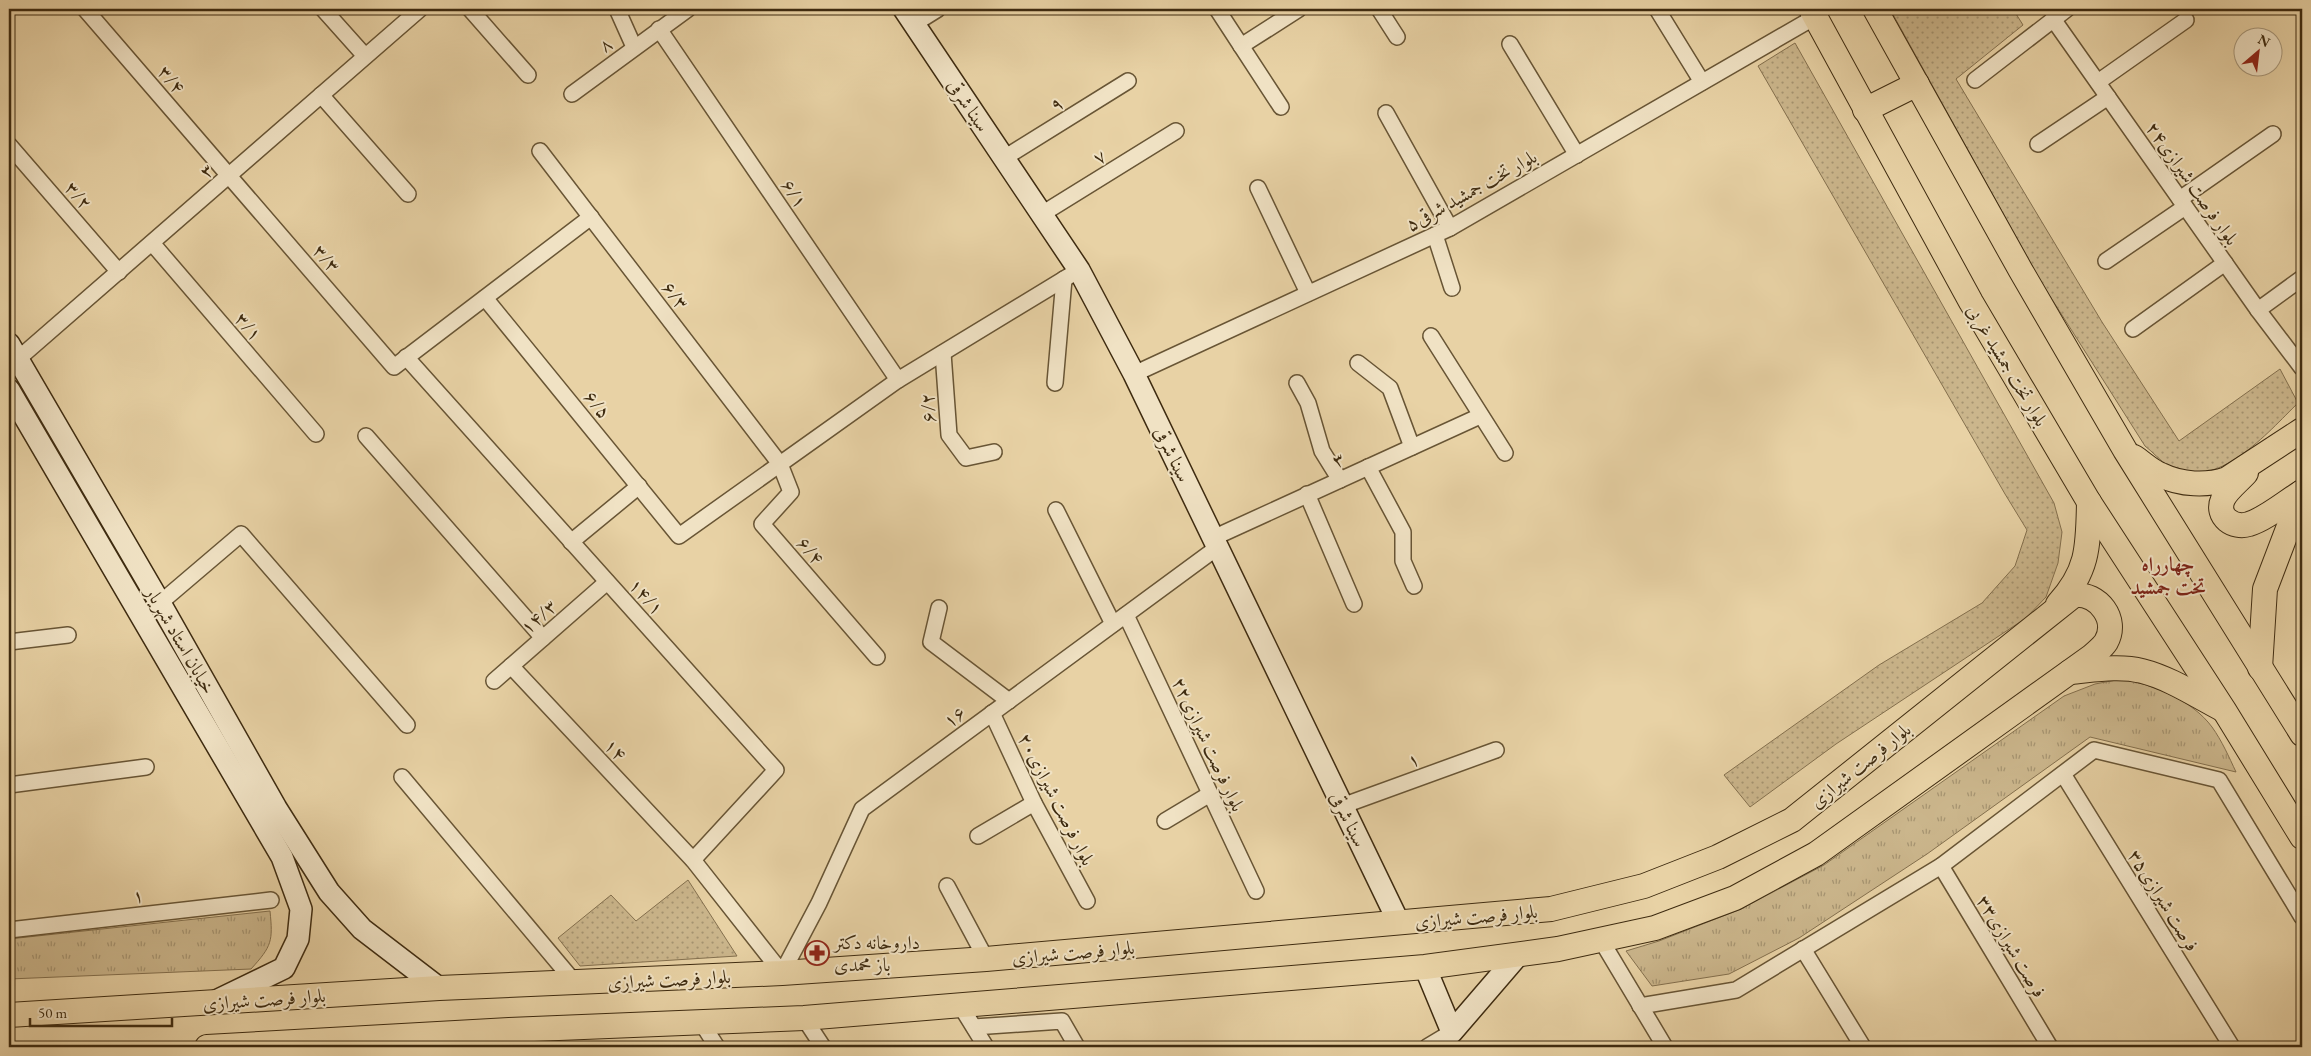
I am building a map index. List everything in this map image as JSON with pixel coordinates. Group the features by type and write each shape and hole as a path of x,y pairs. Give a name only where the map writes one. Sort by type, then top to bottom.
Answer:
{"main road":[{"path":"1875,9 2021,271 2125,450 2302,734"},
{"name":"بلوار تخت جمشید غربی","path":"1813,13 1971,302 2089,502 2224,710 2302,837"},
{"path":"1865,110 1916,84"},
{"path":"2125,450 2160,475 2179,482 2214,483 2228,479 2302,430"},
{"path":"2260,457 2223,499 2221,507 2224,516 2230,523 2240,526 2251,524 2302,492"},
{"path":"2260,668 2264,589 2302,492"},
{"path":"2048,614 2066,595 2081,574 2088,544 2089,502"},
{"path":"207,1047 468,1040 701,1022 804,1018 1425,967 1558,949 1655,928 1735,898 1816,854 2106,643 2109,620 2098,601 2084,594 2074,595 2048,614"},
{"name":"بلوار فرصت شیرازی","path":"9,1015 439,988 576,984 782,974 986,959 1551,909 1644,886 1718,857 1792,820 2048,614"},
{"path":"2068,672 2108,668 2142,671 2174,684 2224,710"}],"street":[{"name":"۳/۴","path":"85,9 229,176"},
{"path":"323,9 365,56"},
{"name":"۳","path":"13,352 119,272 420,9"},
{"path":"470,9 528,75"},
{"path":"617,9 634,48"},
{"name":"۸","path":"572,94 688,9"},
{"path":"909,16 938,9"},
{"path":"1217,9 1282,107"},
{"path":"1241,46 1299,9"},
{"path":"1379,9 1397,37"},
{"path":"1657,9 1702,82"},
{"path":"1975,80 2067,9"},
{"name":"بلوار تخت جمشید شرقی۵","path":"1134,374 1450,228 1702,82 1813,13"},
{"name":"سینا شرقی","path":"909,16 1042,214 1072,274 1134,374 1399,923"},
{"name":"بلوار فرصت شیرازی۲۴","path":"2053,18 2258,310 2302,368"},
{"path":"2098,82 2186,20"},
{"name":"۶/۱","path":"659,29 898,380"},
{"path":"1510,44 1577,155"},
{"name":"۹","path":"1004,158 1128,82"},
{"path":"321,95 408,194"},
{"path":"2038,144 2108,97"},
{"path":"1386,114 1450,228"},
{"name":"۷","path":"1042,214 1176,131"},
{"path":"2106,261 2273,134"},
{"name":"۳/۲","path":"9,145 119,272"},
{"name":"۶/۳","path":"540,151 780,464"},
{"name":"۳/۳","path":"229,176 394,367 406,357"},
{"path":"1258,188 1308,293"},
{"path":"406,357 591,217"},
{"path":"1435,235 1452,288"},
{"name":"۳/۱","path":"152,243 316,434"},
{"path":"2133,329 2225,263"},
{"path":"780,464 898,380 1072,274"},
{"path":"1055,383 1072,274"},
{"path":"2258,310 2302,278"},
{"name":"۶/۵","path":"485,298 679,536 780,464"},
{"path":"1431,336 1480,416 1506,453"},
{"name":"خیابان استاد شهریار","path":"13,352 160,603 281,816 329,892 362,929 439,988"},
{"name":"۶/۲","path":"944,353 949,435 966,458 994,452"},
{"name":"۱۴/۱","path":"406,357 776,770 693,860"},
{"path":"1358,363 1390,388 1412,447"},
{"path":"1297,383 1308,403 1322,451 1340,480"},
{"name":"خیابان استاد شهریار","path":"9,390 282,857 301,909 298,939 284,968 214,1002"},
{"name":"۳","path":"1215,542 1308,494 1480,416"},
{"path":"366,436 543,638"},
{"name":"۶/۴","path":"780,464 791,492 762,524 876,657"},
{"path":"1368,467 1403,532 1403,561 1414,586"},
{"path":"572,542 639,486"},
{"path":"1308,494 1354,604"},
{"path":"1056,510 1113,624"},
{"path":"160,603 241,534 407,725"},
{"name":"۱۶","path":"782,974 819,903 862,809 1113,624 1215,542"},
{"name":"۱۴/۳","path":"494,681 608,582"},
{"path":"939,608 931,642 1009,701"},
{"name":"بلوار فرصت شیرازی۲۲","path":"1126,614 1256,891"},
{"path":"9,642 68,635"},
{"name":"۱۴","path":"511,666 693,860 782,974"},
{"name":"بلوار فرصت شیرازی۲۰","path":"992,713 1034,804 1087,901"},
{"name":"۱","path":"1342,806 1496,750"},
{"path":"1640,1006 1736,990 1941,866 2094,750 2219,780 2302,918"},
{"path":"9,785 146,767"},
{"name":"فرصت شیرازی۳۵","path":"2063,774 2232,1047"},
{"path":"402,777 576,984"},
{"path":"1165,821 1210,794"},
{"path":"978,836 1034,804"},
{"name":"فرصت شیرازی۳۳","path":"1941,866 2050,1047"},
{"path":"947,886 986,959"},
{"name":"۱","path":"9,930 271,900"},
{"path":"1601,940 1665,1047"},
{"path":"1803,949 1863,1047"},
{"path":"1427,1047 1456,1039 1519,954"},
{"path":"1425,967 1456,1039"},
{"path":"1043,998 1062,1021 1077,1047"},
{"path":"960,1005 986,1047"},
{"path":"804,1018 823,1047"},
{"path":"974,1027 1062,1021"},
{"path":"701,1022 717,1047"}],"green space":[{"path":"1890,9 2013,9 2023,25 1956,79 2102,322 2179,441 2280,369 2298,403 2272,429 2240,456 2223,466 2205,472 2187,473 2169,466 2145,446 2041,282"},
{"path":"1795,43 2054,503 2062,532 2058,563 2046,597 2026,618 1836,744 1750,807 1724,775 1879,665 1982,603 2015,566 2027,530 1758,66"},
{"path":"2122,679 2147,685 2172,695 2204,717 2216,732 2236,772 2090,737 1927,854 1799,938 1729,974 1652,986 1626,951 1659,941 1741,909 1824,865 2064,696 2095,684"},
{"path":"688,880 737,956 580,966 558,938 611,895 636,921"},
{"path":"270,911 270,943 251,969 9,979 9,939"}],"place":[{"name":"داروخانه دکتر باز محمدی","path":"817,953"}],"district":[{"name":"چهارراه تخت جمشید","path":"2168,576"}]}
